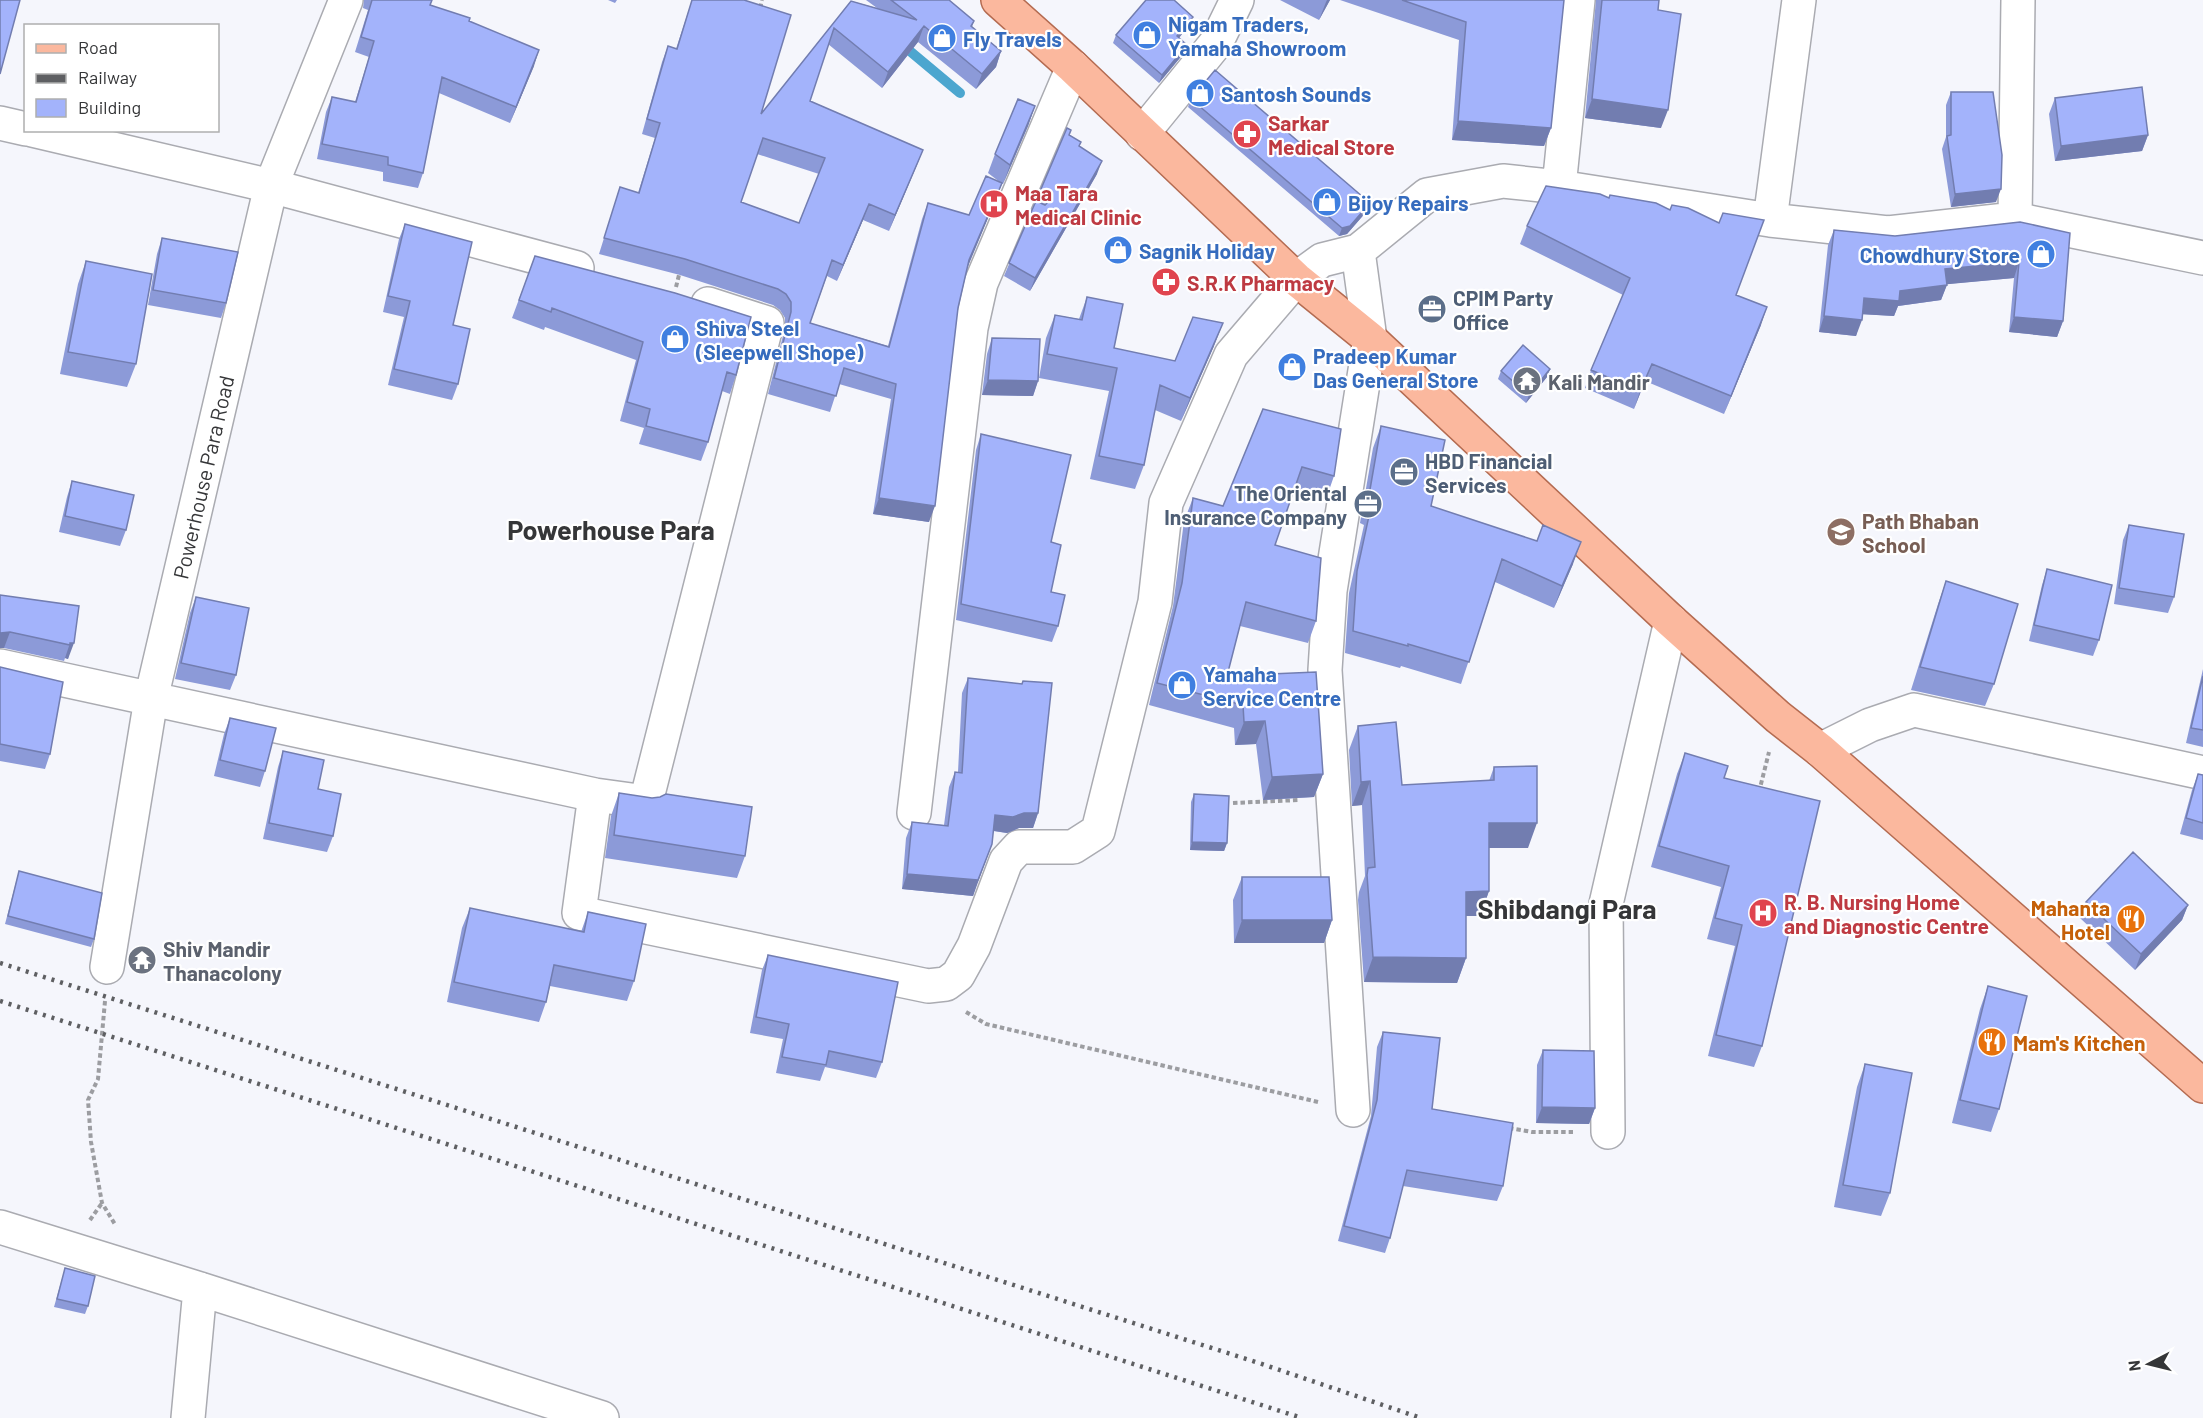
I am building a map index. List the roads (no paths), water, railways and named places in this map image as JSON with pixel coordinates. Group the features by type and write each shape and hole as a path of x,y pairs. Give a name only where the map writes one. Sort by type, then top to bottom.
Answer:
{"main road":[{"path":"998,0 1073,67 1296,279 1370,339 1671,621 1778,717 1820,750 2203,1086"}],"street":[{"name":"Powerhouse Para Road","path":"107,967 151,699 271,186 345,0"},
{"path":"1142,134 1216,43 1237,0"},
{"path":"1559,187 1578,0"},
{"path":"1770,220 1799,0"},
{"path":"2015,219 2018,0"},
{"path":"914,813 971,328 981,283 1073,67"},
{"path":"0,123 24,129"},
{"path":"41,132 271,186 604,275"},
{"path":"594,795 579,913 928,987 946,984 958,975 974,946 1006,861 1019,847 1073,847 1098,831 1155,602 1166,502 1231,355 1296,279 1322,260 1358,251 1427,195 1503,181 1559,187 1770,220 1888,233 2015,219 2203,258"},
{"path":"1353,1110 1325,670 1330,591 1370,339 1358,251"},
{"path":"0,666 594,795 646,802 767,323 677,282"},
{"path":"1608,1132 1606,904 1671,621"},
{"path":"1820,750 1870,725 1914,710 2203,773"},
{"path":"0,1227 143,1270 601,1418"},
{"path":"188,1418 200,1289"}],"waterway":[{"path":"899,42 960,93"}],"railway":[{"path":"0,963 1259,1363 1421,1418"},
{"path":"0,1001 1302,1418"}],"place":[{"name":"Nigam Traders, Yamaha Showroom","path":"1147,35"},
{"name":"Fly Travels","path":"942,38"},
{"name":"Santosh Sounds","path":"1200,93"},
{"name":"Sarkar Medical Store","path":"1247,134"},
{"name":"Bijoy Repairs","path":"1327,202"},
{"name":"Maa Tara Medical Clinic","path":"994,204"},
{"name":"Sagnik Holiday","path":"1118,250"},
{"name":"Chowdhury Store","path":"2041,254"},
{"name":"S.R.K Pharmacy","path":"1166,282"},
{"name":"CPIM Party Office","path":"1432,309"},
{"name":"Shiva Steel (Sleepwell Shope)","path":"675,339"},
{"name":"Pradeep Kumar Das General Store","path":"1292,367"},
{"name":"Kali Mandir","path":"1527,381"},
{"name":"HBD Financial Services","path":"1404,472"},
{"name":"The Oriental Insurance Company","path":"1368,504"},
{"name":"Path Bhaban School","path":"1841,532"},
{"name":"Yamaha Service Centre","path":"1182,685"},
{"name":"R. B. Nursing Home and Diagnostic Centre","path":"1763,913"},
{"name":"Mahanta Hotel","path":"2131,919"},
{"name":"Shiv Mandir Thanacolony","path":"142,960"},
{"name":"Mam's Kitchen","path":"1992,1042"}],"district":[{"name":"Powerhouse Para","path":"611,529"},
{"name":"Shibdangi Para","path":"1567,908"}]}
